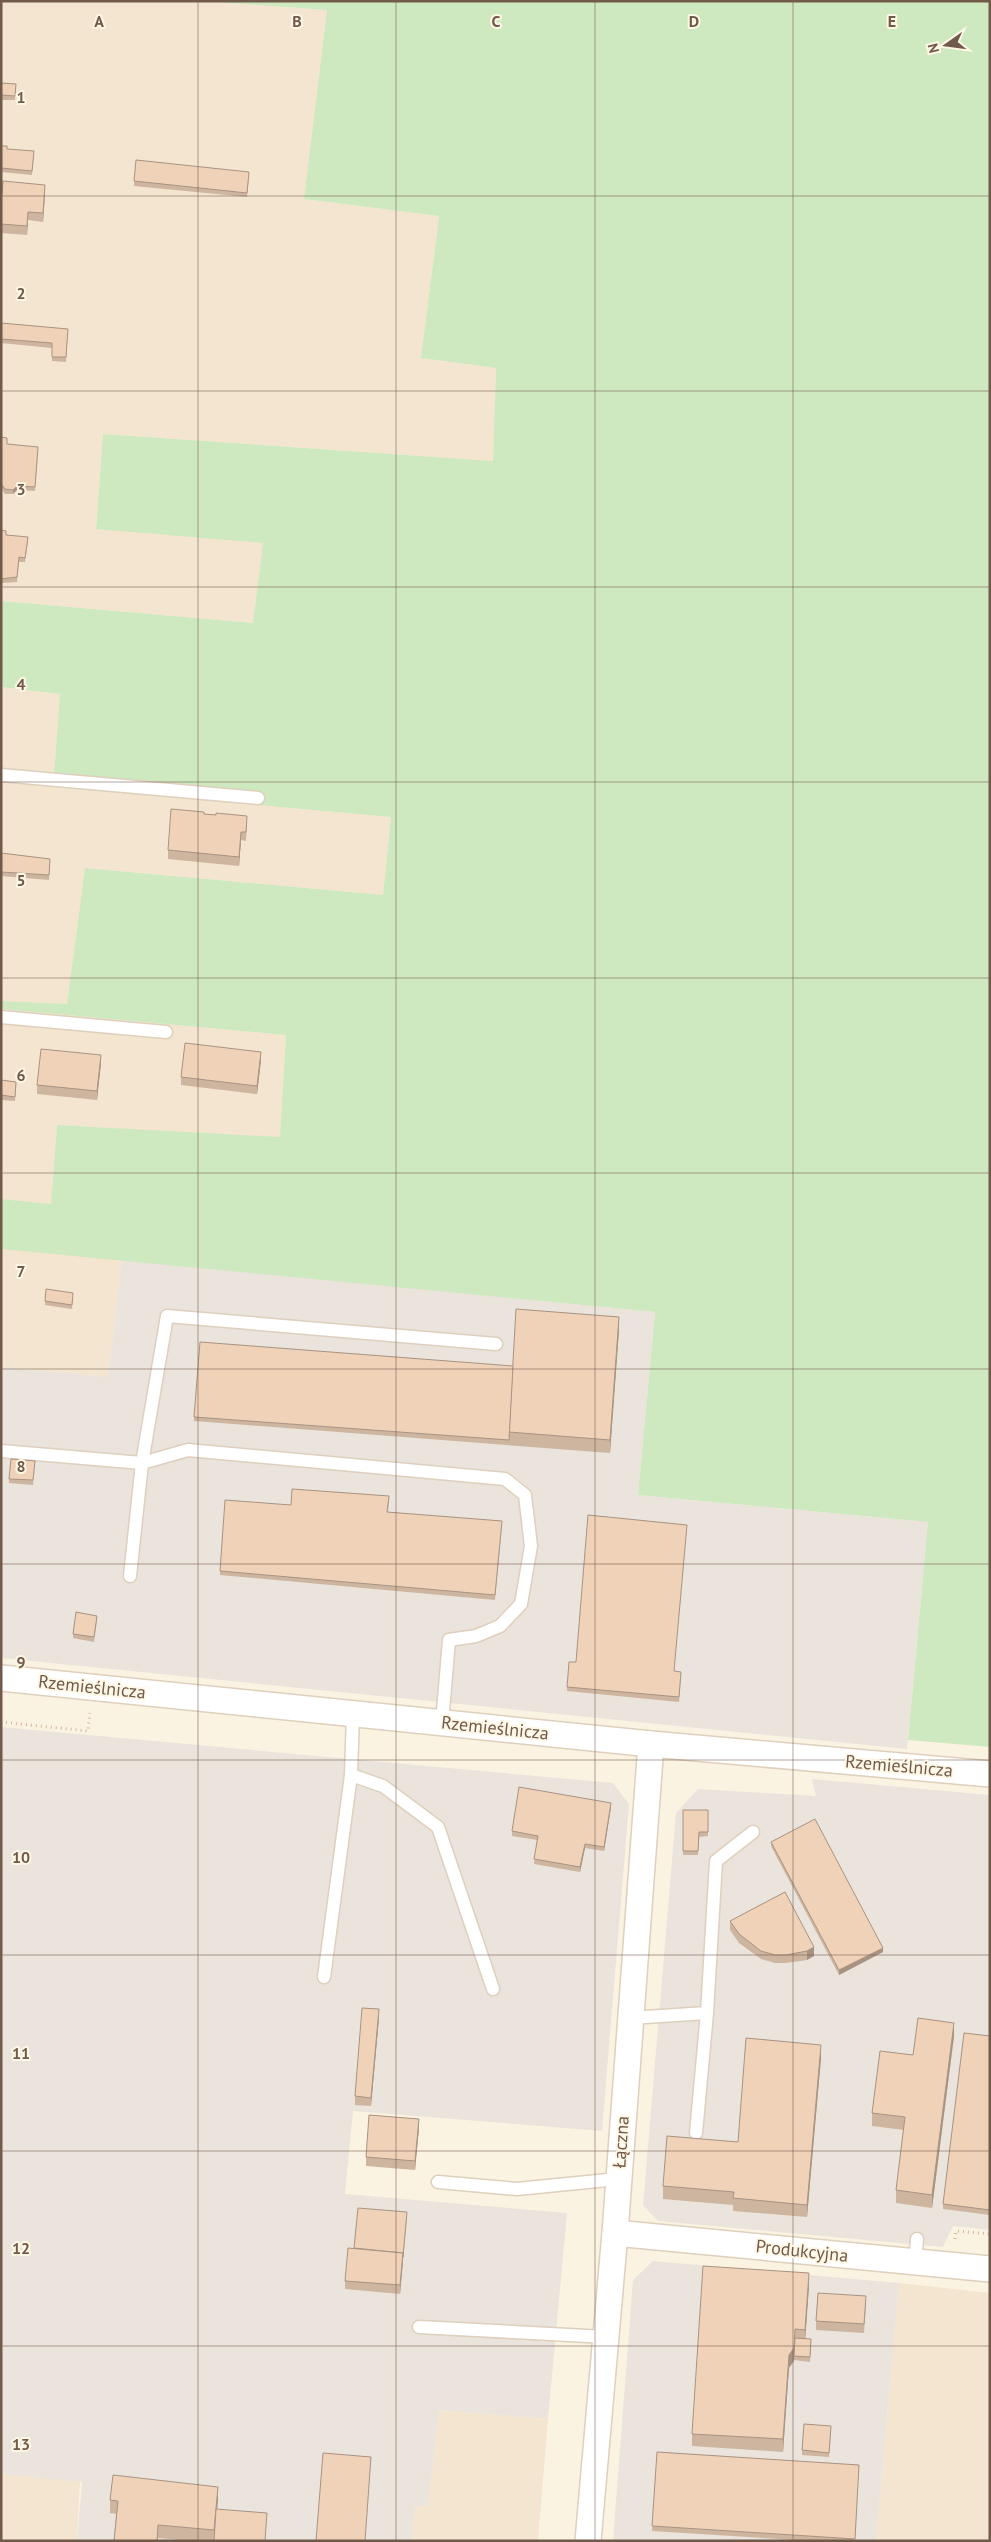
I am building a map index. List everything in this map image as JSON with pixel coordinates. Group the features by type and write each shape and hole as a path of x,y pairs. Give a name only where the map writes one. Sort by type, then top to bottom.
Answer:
{"street":[{"name":"Rzemieślnicza","path":"1,1678 651,1744 990,1774"},
{"name":"Łączna","path":"588,2541 615,2233 651,1744"},
{"name":"Produkcyjna","path":"615,2233 916,2250 990,2269"}],"lane":[{"path":"1,775 258,798"},
{"path":"1,1017 166,1032"},
{"path":"130,1576 142,1463 166,1316 496,1344"},
{"path":"1,1450 142,1463 188,1450 505,1479 525,1495 531,1546 520,1604 500,1626 476,1636 449,1640 442,1723"},
{"path":"324,1977 351,1775 353,1713"},
{"path":"351,1775 383,1786 438,1827 493,1989"},
{"path":"696,2133 707,2013 716,1860 753,1832"},
{"path":"630,2018 707,2013"},
{"path":"438,2182 517,2189 618,2179"},
{"path":"419,2327 606,2336"}],"path":[{"path":"955,2246 956,2232 990,2234"}],"shaded area":[{"path":"1,1 202,1 327,10 304,199 439,216 421,358 496,368 493,461 103,434 96,528 263,543 253,623 1,601"},
{"path":"1,687 60,694 53,787 391,817 383,895 85,868 67,1005 1,1001"},
{"path":"1,1009 286,1035 280,1138 57,1125 51,1205 1,1199"},
{"path":"1,1249 122,1259 108,1377 1,1367"},
{"path":"122,1259 655,1312 638,1495 928,1522 907,1749 1,1658 1,1367 108,1377"},
{"path":"1,1727 613,1783 629,1804 602,2131 353,2111 345,2194 567,2213 548,2419 439,2410 428,2506 415,2506 412,2541 77,2541 82,2482 1,2474"},
{"path":"812,1779 990,1795 990,2230 953,2226 943,2247 658,2221 643,2205 676,1813 698,1789 816,1796"},
{"path":"653,2261 899,2283 876,2541 613,2541 633,2280"},
{"path":"899,2283 990,2293 990,2541 876,2541"},
{"path":"439,2410 548,2419 538,2541 412,2541 415,2505 428,2505"},
{"path":"1,2474 80,2481 77,2541 1,2541"}],"green space":[{"path":"202,1 990,1 990,1747 908,1740 928,1522 638,1495 655,1312 1,1249 1,1199 51,1204 57,1125 280,1137 286,1035 1,1009 1,1001 67,1004 85,868 383,895 391,817 53,787 60,694 1,687 1,601 253,623 263,543 96,529 103,434 493,461 496,368 421,358 439,216 304,199 327,10"}],"building":[{"path":"1,83 16,84 15,96 1,95"},
{"path":"1,146 7,146 7,149 34,151 32,171 1,168"},
{"path":"136,160 249,172 247,193 134,181"},
{"path":"3,181 45,185 43,213 28,212 27,226 1,224"},
{"path":"1,323 68,329 66,357 52,357 52,343 1,339"},
{"path":"1,437 7,438 7,444 38,447 35,487 17,486 13,490 5,489 1,485"},
{"path":"1,530 6,531 6,535 28,537 25,558 19,557 17,577 1,579"},
{"path":"171,809 204,812 204,814 216,815 216,813 247,816 246,832 241,832 239,857 168,850"},
{"path":"1,853 50,859 49,875 1,872"},
{"path":"185,1043 261,1052 257,1086 181,1077"},
{"path":"41,1049 101,1055 97,1091 37,1085"},
{"path":"1,1080 16,1082 15,1097 1,1095"},
{"path":"46,1289 73,1293 72,1305 45,1301"},
{"path":"516,1309 619,1317 610,1440 509,1432"},
{"path":"200,1342 513,1366 509,1440 194,1417"},
{"path":"11,1459 35,1461 33,1480 9,1479"},
{"path":"292,1489 389,1496 387,1512 502,1521 495,1595 220,1571 225,1500 291,1505"},
{"path":"588,1515 687,1525 674,1671 681,1672 679,1697 567,1687 569,1662 576,1662"},
{"path":"76,1612 97,1616 94,1637 73,1634"},
{"path":"519,1787 611,1803 604,1847 585,1844 580,1867 534,1859 538,1836 512,1831"},
{"path":"683,1810 708,1810 708,1832 699,1832 698,1851 683,1851"},
{"path":"815,1819 883,1948 839,1970 771,1842"},
{"path":"785,1892 814,1947 807,1951 775,1955 761,1951 739,1934 730,1921"},
{"path":"362,2008 379,2009 371,2098 355,2096"},
{"path":"918,2018 954,2023 932,2195 896,2190 905,2117 872,2113 880,2051 913,2055"},
{"path":"964,2033 990,2036 990,2210 943,2204"},
{"path":"746,2038 821,2045 807,2205 733,2198 734,2192 663,2186 667,2136 738,2142"},
{"path":"369,2115 419,2119 415,2161 366,2157"},
{"path":"358,2208 407,2212 403,2257 403,2253 354,2248"},
{"path":"348,2248 403,2253 400,2285 345,2281"},
{"path":"703,2266 809,2273 805,2330 795,2329 794,2348 789,2355 783,2439 692,2434"},
{"path":"818,2293 866,2296 864,2324 816,2321"},
{"path":"795,2338 811,2339 810,2357 794,2356"},
{"path":"804,2424 831,2426 829,2453 802,2450"},
{"path":"657,2452 859,2465 855,2539 652,2526"},
{"path":"323,2453 371,2457 365,2541 316,2541"},
{"path":"113,2475 218,2487 214,2530 158,2525 157,2541 114,2541 118,2501 110,2500"},
{"path":"216,2509 267,2513 265,2541 214,2541"}]}
